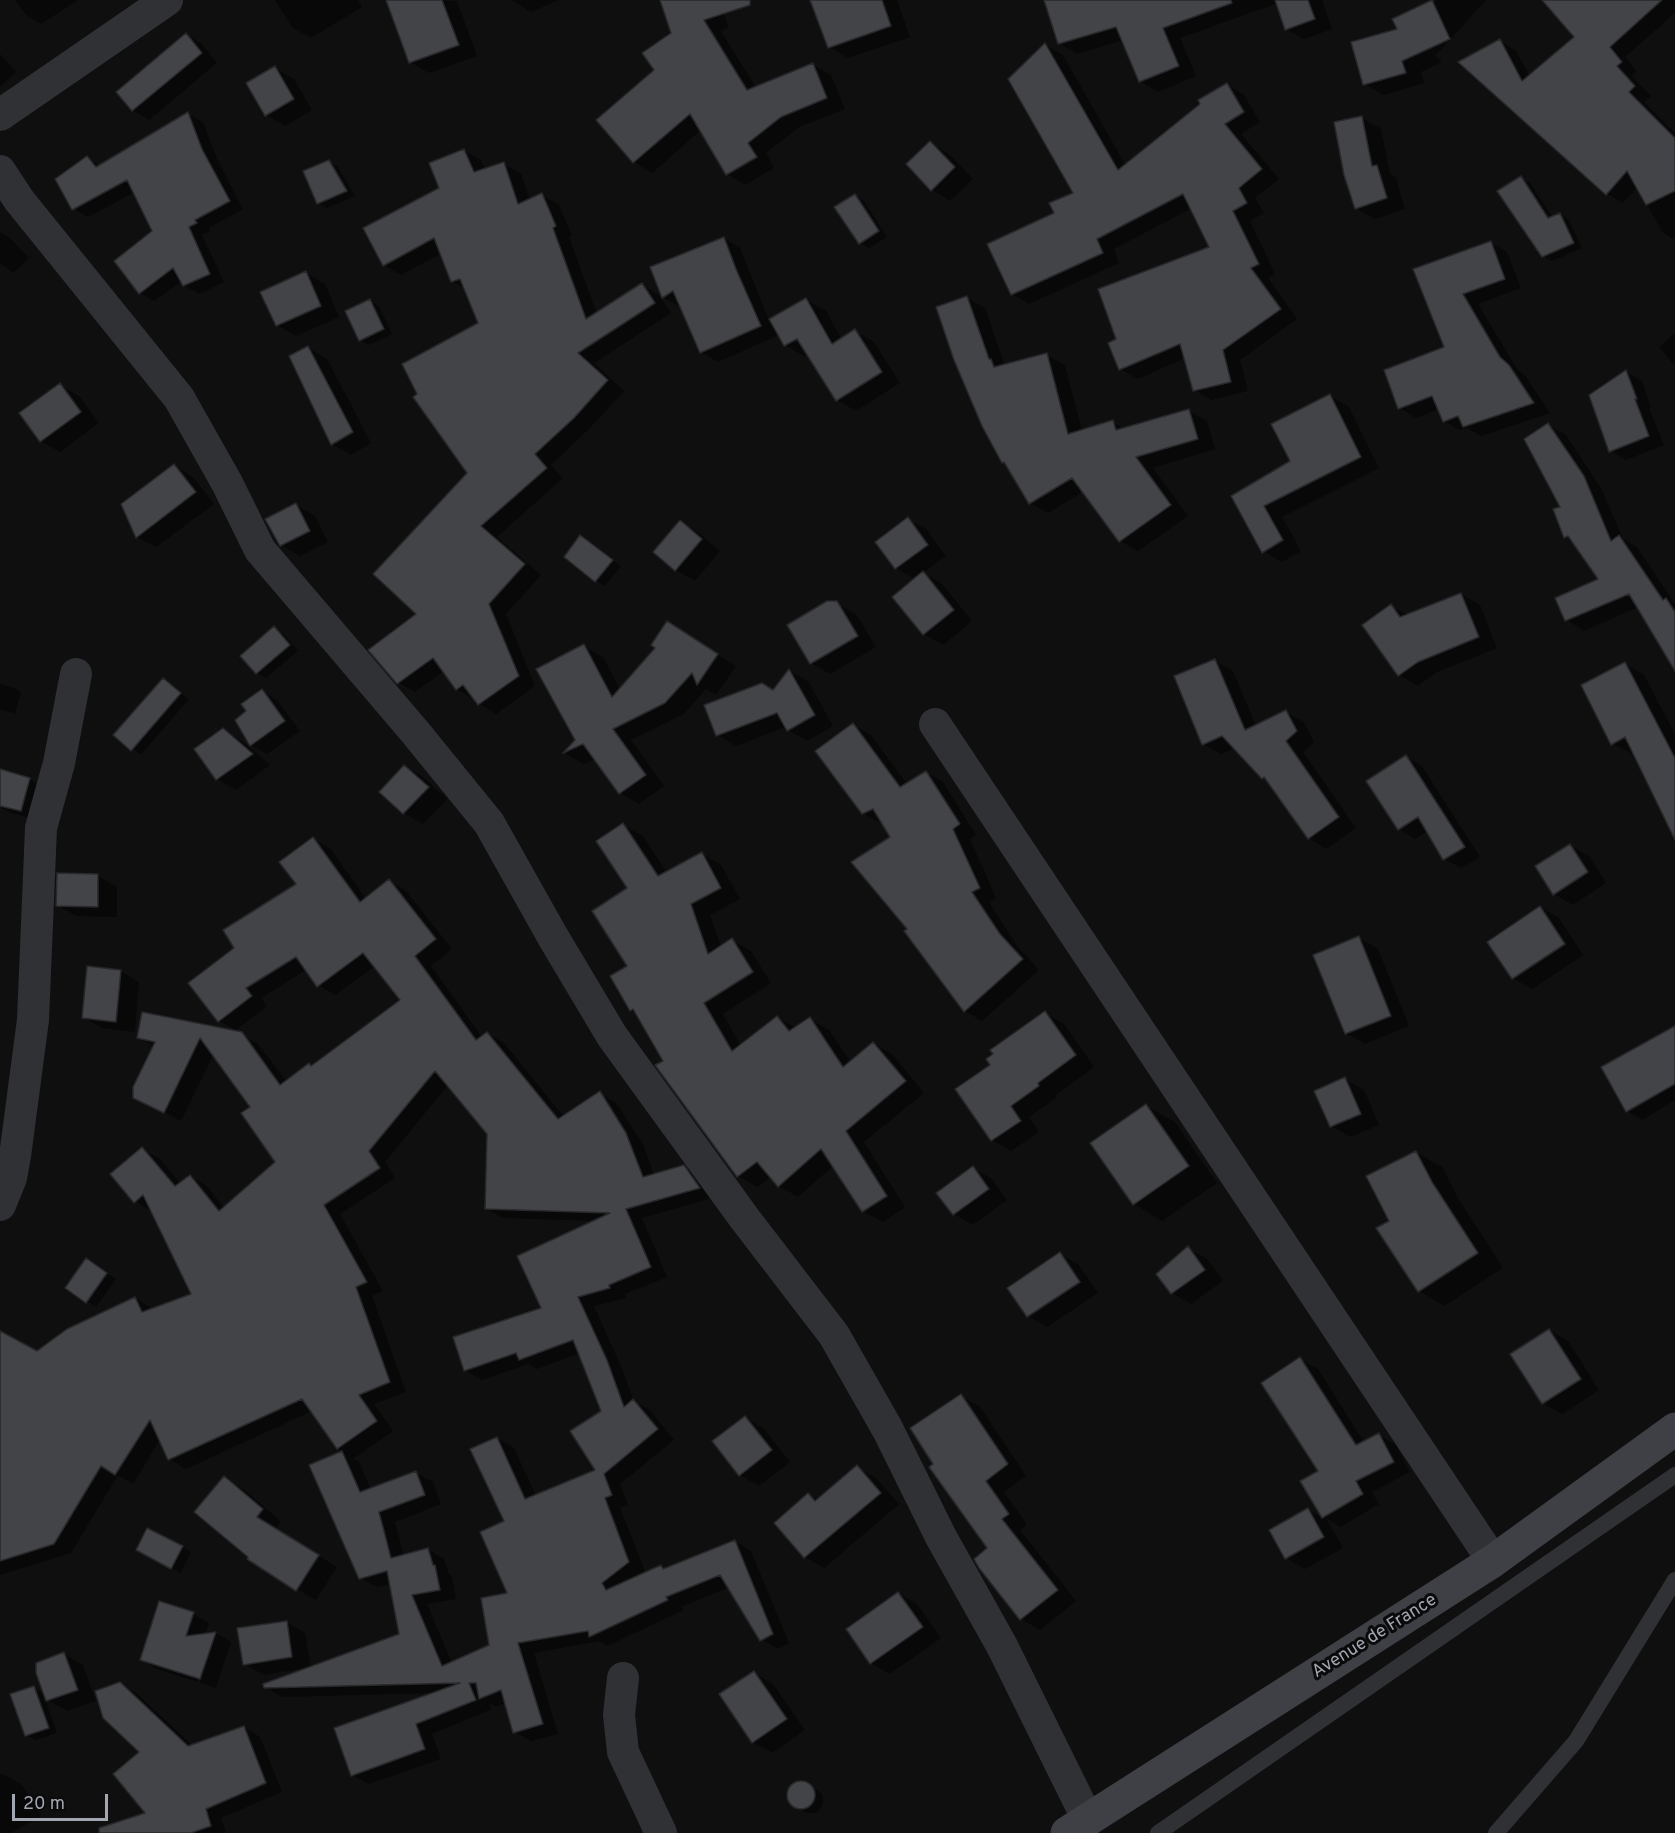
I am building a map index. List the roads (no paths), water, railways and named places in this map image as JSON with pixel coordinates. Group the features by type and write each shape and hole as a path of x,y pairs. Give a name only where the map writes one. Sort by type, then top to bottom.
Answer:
{"street":[{"path":"0,115 167,0"},
{"path":"0,171 19,200 179,398 260,550 489,823 612,1036 745,1220 834,1335 888,1431 941,1537 1002,1646 1077,1826"},
{"path":"0,1205 11,1178 15,1156 33,1020 41,828 59,763 76,674"},
{"path":"935,724 1493,1561"},
{"name":"Avenue de France","path":"1077,1826 1493,1561 1675,1430"},
{"path":"623,1678 619,1715 623,1752 661,1833"}],"lane":[{"path":"1158,1833 1675,1475"},
{"path":"1496,1833 1576,1741 1675,1580"}]}
